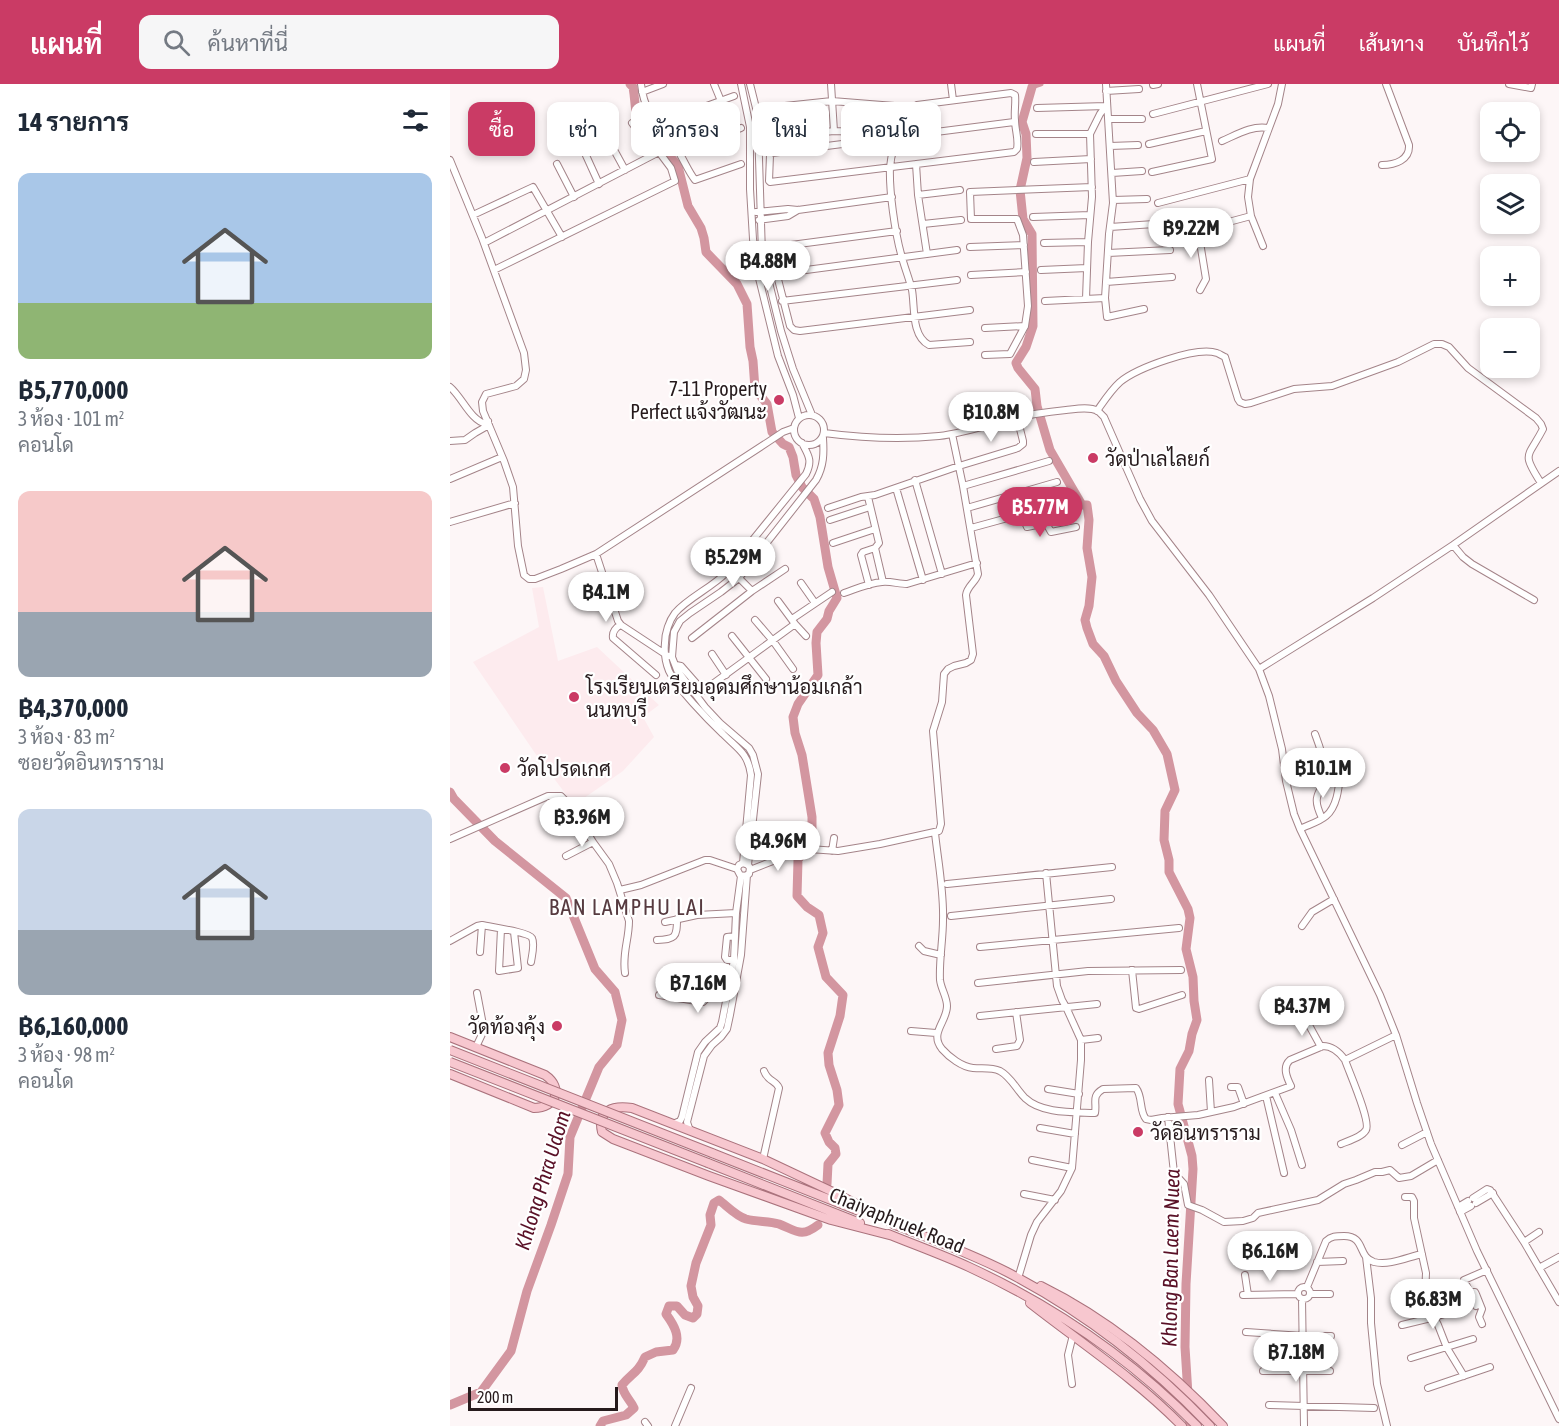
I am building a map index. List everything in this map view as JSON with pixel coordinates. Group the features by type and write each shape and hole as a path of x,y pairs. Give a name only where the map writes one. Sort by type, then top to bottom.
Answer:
{"main road":[{"path":"450,1037 540,1073 552,1081 555,1091 549,1105 542,1108 530,1107 451,1077"},
{"name":"Chaiyaphruek Road","path":"450,1050 897,1225 962,1251 1006,1272 1083,1318 1160,1378 1210,1426"},
{"name":"Chaiyaphruek Road","path":"450,1062 948,1257 1012,1288 1102,1343 1148,1380 1197,1426"},
{"path":"893,1236 831,1220 613,1139 602,1132 600,1124 602,1116 613,1108 632,1108 763,1159 897,1225"},
{"name":"Chaiyaphruek Road","path":"1006,1272 1019,1275 1081,1307 1150,1356 1223,1426"},
{"path":"1012,1288 1121,1371 1182,1426"}],"street":[{"path":"641,84 644,102"},
{"path":"642,92 663,84"},
{"path":"714,84 721,101 734,96"},
{"path":"673,1124 682,1117 704,1056 727,1029 741,955 751,775 747,758 741,750 688,698 670,673 665,638 674,614 684,604 718,582 730,569 806,474 810,465 810,459 802,443 795,437 794,428 799,418 775,343 757,270 752,220 750,127 741,84"},
{"path":"750,84 758,127 762,254 793,369 812,415"},
{"path":"831,84 834,131"},
{"path":"951,84 953,100"},
{"path":"1152,172 1212,159 1197,84"},
{"path":"1153,114 1268,84"},
{"path":"1263,246 1251,216 1248,196 1250,179 1278,104 1282,84"},
{"path":"1382,165 1390,165 1403,160 1410,151 1386,84"},
{"path":"1509,84 1531,88 1532,84"},
{"path":"1139,89 1106,87 1113,200 1105,298 1107,317 1144,309"},
{"path":"841,144 772,153 769,181 1014,152 1017,149 1014,122 1016,99 1011,93 938,102"},
{"path":"823,102 844,102"},
{"path":"1037,108 1106,106"},
{"path":"1086,299 1092,188 1090,134 1106,106"},
{"path":"1108,119 1142,119"},
{"path":"941,131 1014,122"},
{"path":"1222,141 1252,128 1268,129"},
{"path":"829,131 841,131"},
{"path":"1149,144 1206,131"},
{"path":"1036,134 1090,134"},
{"path":"1110,146 1138,144"},
{"path":"586,156 598,184"},
{"path":"617,156 625,170"},
{"path":"484,243 651,156"},
{"path":"494,270 675,180 671,168 662,156"},
{"path":"681,156 695,180 741,164"},
{"path":"892,156 890,167 897,231 902,258 911,286 918,330 925,343 929,345 970,342"},
{"path":"1034,162 1091,159"},
{"path":"450,160 453,174 473,215 524,353 526,370 524,379 516,386 486,394 482,402 483,411 513,487 518,546 524,574 529,579 535,579 596,554 783,432 794,428"},
{"path":"557,164 574,196"},
{"path":"916,164 927,254"},
{"path":"1112,173 1142,171"},
{"path":"1158,203 1250,179"},
{"path":"473,215 533,187 562,237"},
{"path":"984,355 1010,354 1025,326 1028,306 1024,245 1017,219 971,219 970,192 1092,188"},
{"path":"918,195 960,190"},
{"path":"752,212 798,210 892,197"},
{"path":"1113,200 1147,198"},
{"path":"752,220 788,216 798,210"},
{"path":"1033,218 1090,215"},
{"path":"1180,234 1251,216"},
{"path":"923,224 961,220"},
{"path":"1110,227 1169,224"},
{"path":"1198,230 1206,279 1200,290"},
{"path":"897,231 773,248 771,252 790,326 800,331 970,310"},
{"path":"1044,243 1088,242"},
{"path":"970,247 1024,245"},
{"path":"776,274 957,250"},
{"path":"1108,253 1170,250"},
{"path":"1041,270 1087,268"},
{"path":"971,275 1026,272"},
{"path":"1106,282 1172,277"},
{"path":"782,301 957,280"},
{"path":"1045,301 1105,298"},
{"path":"984,328 1025,326"},
{"path":"775,343 784,340"},
{"path":"1097,411 1120,381 1168,359 1195,352 1217,352 1225,357 1238,399 1245,404 1294,389 1332,386 1398,362 1434,344 1442,344 1449,347 1468,368 1526,410 1541,424 1543,429 1528,456 1529,464 1541,483"},
{"path":"450,387 478,422 489,423"},
{"path":"824,435 906,438 952,434 1017,417 1083,408 1097,411 1104,417 1152,521 1209,595 1259,669 1269,696 1282,749 1286,781 1294,814 1380,994 1438,1160 1477,1251 1559,1419"},
{"path":"668,656 680,621 739,578 821,472 824,456 823,423 821,419 812,415 799,418"},
{"path":"828,508 1021,446 1023,441 1017,417"},
{"path":"450,441 465,440 489,423"},
{"path":"746,870 778,859 794,848 832,851 939,831 941,824 933,731 942,702 944,674 948,669 971,660 973,654 966,595 967,589 978,576 952,434"},
{"path":"802,443 816,444 824,435"},
{"path":"450,479 502,457"},
{"path":"963,486 1049,461"},
{"path":"1259,669 1373,598 1559,471"},
{"path":"915,480 942,574"},
{"path":"967,508 1057,482"},
{"path":"896,488 923,580"},
{"path":"868,497 879,543 875,548 861,555 869,585"},
{"path":"970,528 1074,500"},
{"path":"450,522 515,503"},
{"path":"831,520 870,507"},
{"path":"1022,515 1027,527 1046,524 1051,532 1076,527"},
{"path":"833,543 876,529"},
{"path":"757,534 766,541"},
{"path":"1453,545 1459,554 1472,564 1534,600"},
{"path":"875,548 884,582"},
{"path":"596,554 618,621 668,656 720,723 749,748 758,774 746,870 736,913 734,960 730,984 720,1028 698,1052 687,1122 692,1131"},
{"path":"844,593 884,582 907,584 976,563"},
{"path":"730,569 752,591"},
{"path":"692,638 752,591 785,569"},
{"path":"801,583 815,603"},
{"path":"697,696 773,641 815,603 832,592"},
{"path":"778,601 806,636"},
{"path":"755,620 793,669"},
{"path":"621,625 617,627 613,638 656,675"},
{"path":"732,636 766,679"},
{"path":"712,654 726,675"},
{"path":"676,665 681,666 703,691"},
{"path":"1315,734 1325,771 1316,797 1322,818"},
{"path":"1300,829 1327,815 1336,798 1341,766"},
{"path":"450,839 548,796 561,796 569,804 609,864 620,890 629,921 624,954 626,973"},
{"path":"935,833 944,919 940,979 947,1009 936,1033 942,1049 964,1066 994,1069 1001,1072 1032,1104 1043,1108 1095,1113 1095,1096 1103,1089 1137,1088 1144,1118 1152,1120 1211,1112 1275,1093 1291,1086 1285,1069 1290,1060 1328,1046 1345,1060 1368,1124 1362,1133 1341,1144"},
{"path":"832,851 834,838"},
{"path":"566,856 593,842"},
{"path":"620,890 641,885 705,860 737,869 739,865 746,870"},
{"path":"947,884 1112,867"},
{"path":"1019,1275 1030,1235 1061,1191 1072,1168 1082,1060 1081,1040 1062,1000 1055,974 1046,873"},
{"path":"951,916 1111,899"},
{"path":"1302,926 1312,912 1334,899"},
{"path":"664,921 697,915 736,913"},
{"path":"657,940 674,937 677,919"},
{"path":"450,941 477,926 529,934 533,939 531,962"},
{"path":"480,952 482,926"},
{"path":"980,947 1179,928"},
{"path":"501,929 499,971 518,968 514,932"},
{"path":"919,946 924,951 941,955"},
{"path":"1132,970 1136,1008 1182,995"},
{"path":"978,983 1088,971 1182,970"},
{"path":"659,994 703,1002 712,983 730,984"},
{"path":"476,1047 484,1030 477,993"},
{"path":"980,1016 1097,1004"},
{"path":"996,1048 1019,1044 1016,1012"},
{"path":"1304,1016 1321,1047"},
{"path":"911,1031 936,1033"},
{"path":"1345,1060 1396,1035"},
{"path":"1081,1040 1098,1038"},
{"path":"763,1159 779,1088 766,1077 764,1071"},
{"path":"1209,1080 1211,1112"},
{"path":"1231,1087 1238,1087 1244,1104"},
{"path":"1048,1089 1079,1094"},
{"path":"1275,1093 1291,1130 1302,1166"},
{"path":"1266,1096 1284,1173"},
{"path":"1168,1117 1174,1173 1184,1184 1191,1207 1202,1210 1223,1222 1243,1221 1253,1218 1258,1213 1318,1200 1344,1184 1375,1172 1390,1170 1400,1178 1411,1176 1438,1160"},
{"path":"1040,1128 1075,1134"},
{"path":"1402,1144 1428,1132"},
{"path":"1032,1160 1072,1168"},
{"path":"1459,1209 1491,1191 1539,1268 1557,1292 1559,1302"},
{"path":"1024,1194 1055,1200"},
{"path":"1405,1197 1412,1197 1414,1201 1414,1218 1426,1273 1427,1302 1447,1348 1464,1376"},
{"path":"1524,1242 1539,1232"},
{"path":"1307,1287 1326,1241 1330,1237 1354,1238 1359,1241 1366,1257 1376,1263 1386,1263 1422,1254"},
{"path":"1366,1257 1377,1384 1387,1426"},
{"path":"1539,1268 1559,1257"},
{"path":"1317,1262 1343,1261"},
{"path":"1476,1306 1464,1280 1487,1270"},
{"path":"1245,1275 1245,1295 1300,1296 1306,1299 1311,1294 1330,1294"},
{"path":"1307,1287 1311,1294"},
{"path":"1304,1426 1300,1288 1307,1287"},
{"path":"1395,1296 1426,1288"},
{"path":"1469,1292 1475,1292 1482,1309 1479,1317 1482,1324"},
{"path":"1402,1326 1457,1310"},
{"path":"1246,1332 1331,1336"},
{"path":"1072,1384 1068,1355 1073,1334"},
{"path":"1411,1358 1473,1339"},
{"path":"1428,1388 1490,1367"},
{"path":"1263,1371 1330,1371"},
{"path":"675,1426 691,1388"},
{"path":"1269,1405 1374,1408"}],"shaded area":[{"name":"โรงเรียนเตรียมอุดมศึกษาน้อมเกล้า นนทบุรี","path":"543,587 558,661 597,647 659,705 643,717 654,737 623,771 574,805 537,756 473,662 539,627 532,588"}],"waterway":[{"path":"630,84 633,87 636,113 678,166 688,206 701,228 706,252 737,284 747,304 755,389 767,404 772,432 789,447 796,475 802,487 814,499 837,598 827,619 817,632 818,675 798,704 793,717 812,817 812,829 807,845 798,860 797,896 819,915 823,933 818,947 826,977 843,995 840,1016 828,1053 839,1105 825,1133 835,1148 836,1154 828,1164 827,1184"},
{"name":"Khlong Ban Laem Nuea","path":"1032,87 1041,84"},
{"name":"Khlong Ban Laem Nuea","path":"1032,87 1022,122 1026,134 1027,158 1020,190 1023,219 1032,234 1033,326 1026,347 1016,363 1035,389 1037,406 1050,450 1082,505 1087,505 1089,520 1087,548 1092,577 1085,620 1087,628 1093,644 1104,656 1116,681 1137,713 1153,730 1167,754 1175,790 1165,811 1164,840 1169,860 1169,872 1188,909 1190,918 1186,949 1193,977 1197,1020 1189,1051 1180,1069 1178,1104 1192,1156 1193,1169 1186,1284 1185,1347 1190,1426"},
{"name":"Khlong Phra Udom","path":"450,792 495,841 566,898 595,969 615,992 622,1020 617,1045 599,1067 570,1137 568,1174 527,1291 511,1351 481,1392 450,1405"},
{"path":"600,1426 603,1421 626,1415 634,1408 622,1385 637,1370 645,1357 656,1352 673,1350 676,1345 676,1332 666,1314 669,1306 677,1306 685,1315 693,1318 697,1314 698,1306 691,1286 696,1263 711,1225 710,1215 714,1203 719,1200 742,1218 775,1223 799,1232 807,1231 818,1225"}],"place":[{"name":"7-11 Property Perfect แจ้งวัฒนะ","path":"779,400"},
{"name":"วัดป่าเลไลยก์","path":"1093,458"},
{"name":"โรงเรียนเตรียมอุดมศึกษาน้อมเกล้า นนทบุรี","path":"574,697"},
{"name":"วัดโปรดเกศ","path":"505,768"},
{"name":"วัดท้องคุ้ง","path":"557,1026"},
{"name":"วัดอินทราราม","path":"1138,1132"}],"district":[{"name":"BAN LAMPHU LAI","path":"627,907"}]}
